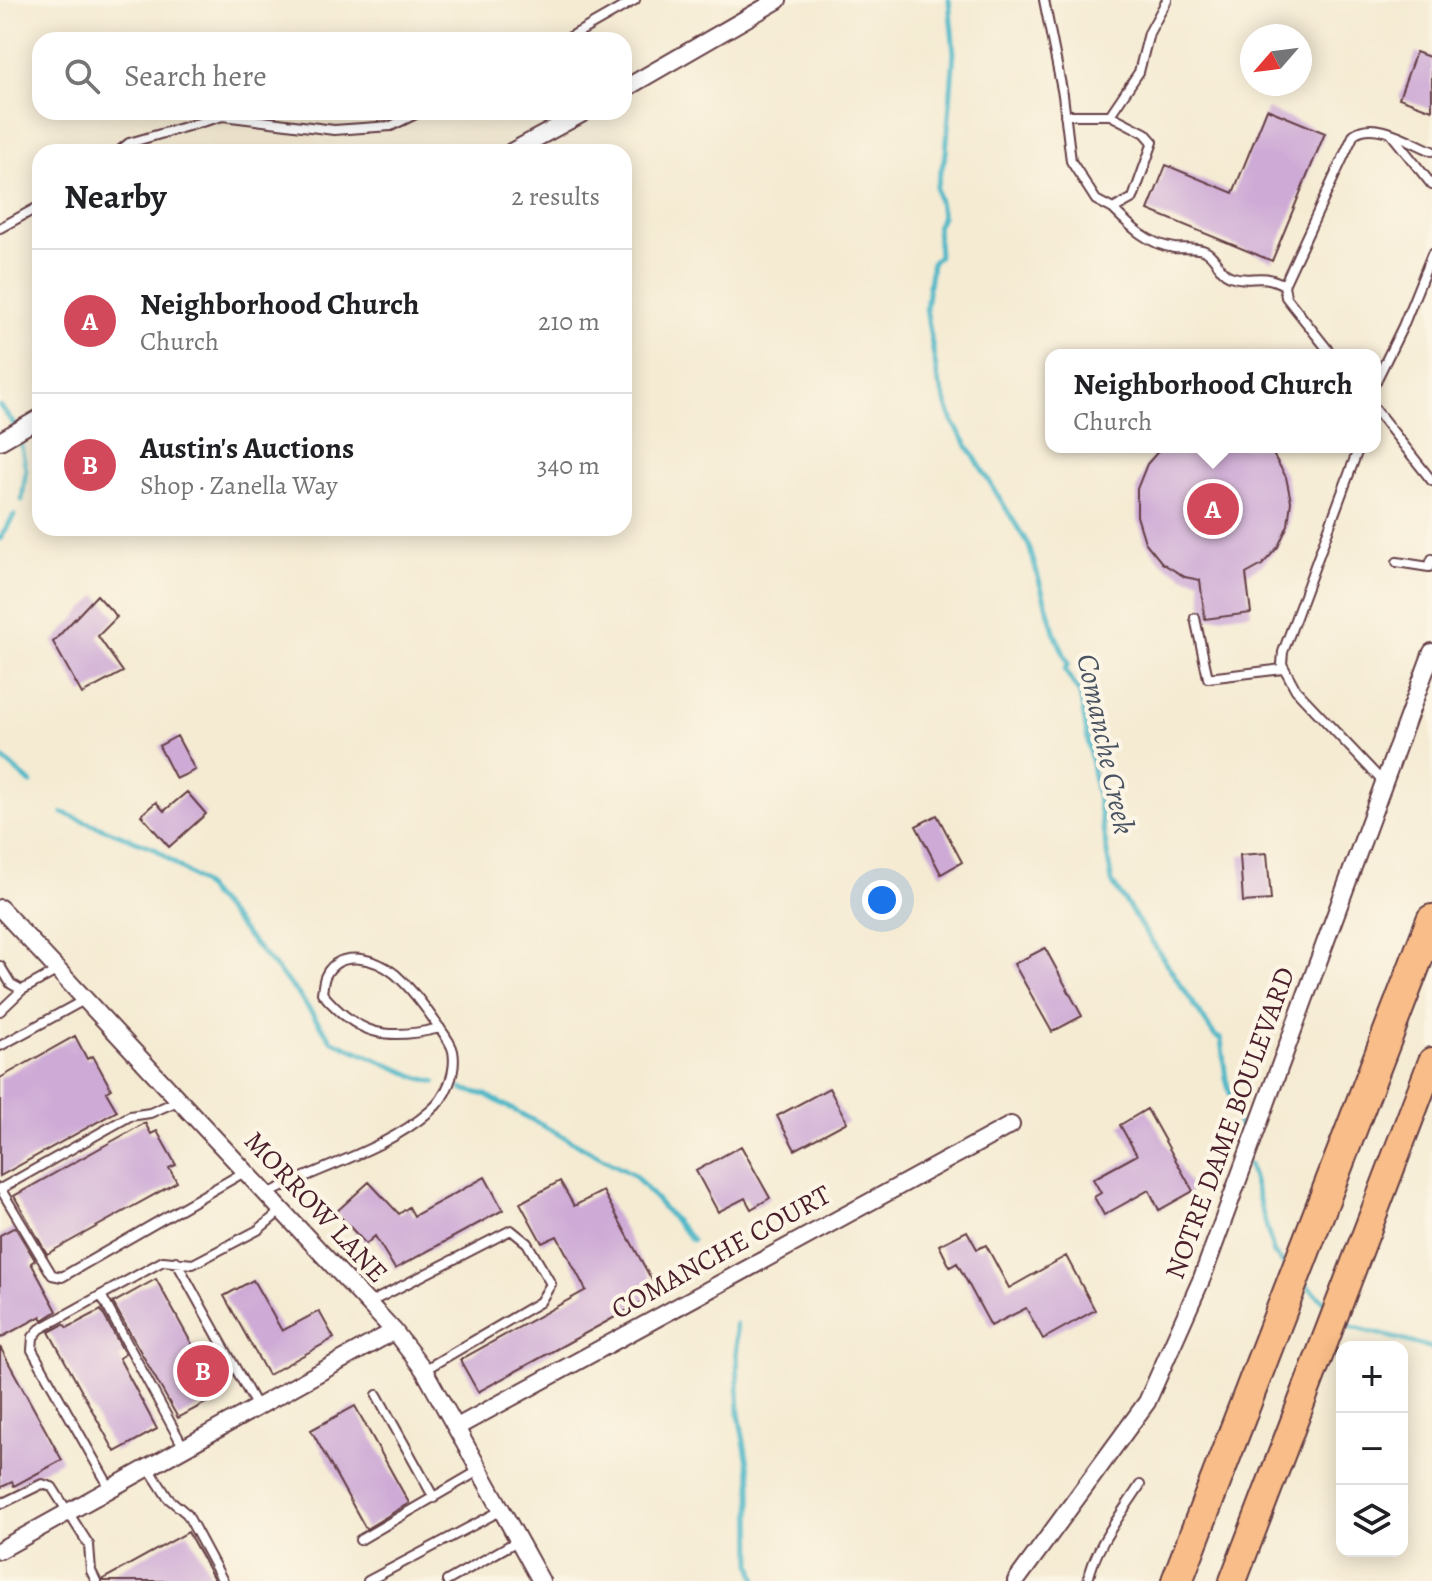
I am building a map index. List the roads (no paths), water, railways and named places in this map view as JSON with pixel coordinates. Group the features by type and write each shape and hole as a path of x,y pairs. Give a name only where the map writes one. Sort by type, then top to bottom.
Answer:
{"highway":[{"path":"1177,1581 1432,920"},
{"path":"1233,1581 1432,1061"}],"street":[{"path":"632,84 778,0"},
{"path":"526,144 570,120"},
{"path":"0,441 32,423"},
{"name":"NOTRE DAME BOULEVARD","path":"1020,1580 1147,1402 1202,1278 1432,652"},
{"name":"MORROW LANE","path":"0,908 394,1331 424,1370 541,1581"},
{"name":"COMANCHE COURT","path":"457,1427 1011,1125"},
{"path":"0,1550 394,1331"}],"lane":[{"path":"579,32 635,0"},
{"path":"1044,0 1071,161 1096,200 1113,209 1138,234 1156,243 1209,252 1222,271 1231,277 1270,277 1284,285"},
{"path":"1110,115 1139,72 1149,33 1167,0"},
{"path":"1065,115 1110,115 1145,133 1153,142 1133,198 1113,209"},
{"path":"128,144 209,120"},
{"path":"255,120 334,130 391,126 403,120"},
{"path":"1327,349 1286,297 1284,285 1354,134 1362,128 1379,130 1432,151"},
{"path":"1391,134 1432,185"},
{"path":"0,228 32,210"},
{"path":"1381,371 1432,254"},
{"path":"1381,417 1432,481"},
{"path":"1357,453 1283,652 1283,669 1296,690 1384,783"},
{"path":"1397,562 1429,567 1432,559"},
{"path":"1195,618 1208,678 1283,669"},
{"path":"268,1194 394,1135 432,1110 452,1081 453,1051 440,1028 414,991 382,964 359,958 337,963 326,975 322,993 337,1012 360,1028 405,1036 440,1028"},
{"path":"0,966 11,984 22,990"},
{"path":"0,1011 22,990 59,970"},
{"path":"0,1046 86,999"},
{"path":"180,1100 150,1113 130,1116 0,1188 52,1275 62,1277 246,1171"},
{"path":"110,1488 32,1350 33,1337 40,1329 163,1261 193,1264 258,1230 282,1210"},
{"path":"369,1303 511,1230 527,1243 551,1284 540,1302 424,1370"},
{"path":"176,1261 257,1407"},
{"path":"101,1295 184,1448"},
{"path":"377,1395 434,1498"},
{"path":"148,1467 168,1498 187,1514 223,1581"},
{"path":"360,1540 481,1470"},
{"path":"0,1501 3,1503 42,1484 52,1487 89,1545 91,1571 96,1581"},
{"path":"1088,1581 1099,1549 1140,1485"},
{"path":"368,1581 502,1509"},
{"path":"447,1581 519,1540"}],"waterway":[{"name":"Comanche Creek","path":"949,0 954,53 946,153 936,188 942,216 937,227 939,256 932,263 926,308 938,381 953,422 1029,546 1055,634 1068,663 1065,670 1080,694 1112,882 1215,1036 1221,1039 1226,1079 1245,1147"},
{"path":"0,406 16,427"},
{"path":"21,444 26,470 22,500"},
{"path":"0,539 14,515"},
{"path":"0,756 31,783"},
{"path":"63,813 154,848 201,883 298,994 331,1040 435,1082"},
{"path":"462,1089 486,1095 634,1175 692,1240"},
{"name":"Comanche Creek","path":"1249,1164 1274,1254 1286,1266"},
{"name":"Comanche Creek","path":"1302,1281 1330,1307"},
{"name":"Comanche Creek","path":"1343,1319 1352,1327 1432,1348"},
{"path":"736,1324 739,1414 751,1480 752,1563 757,1581"}],"place":[{"name":"Neighborhood Church","path":"1213,509"},
{"name":"Austin's Auctions","path":"203,1371"}]}
